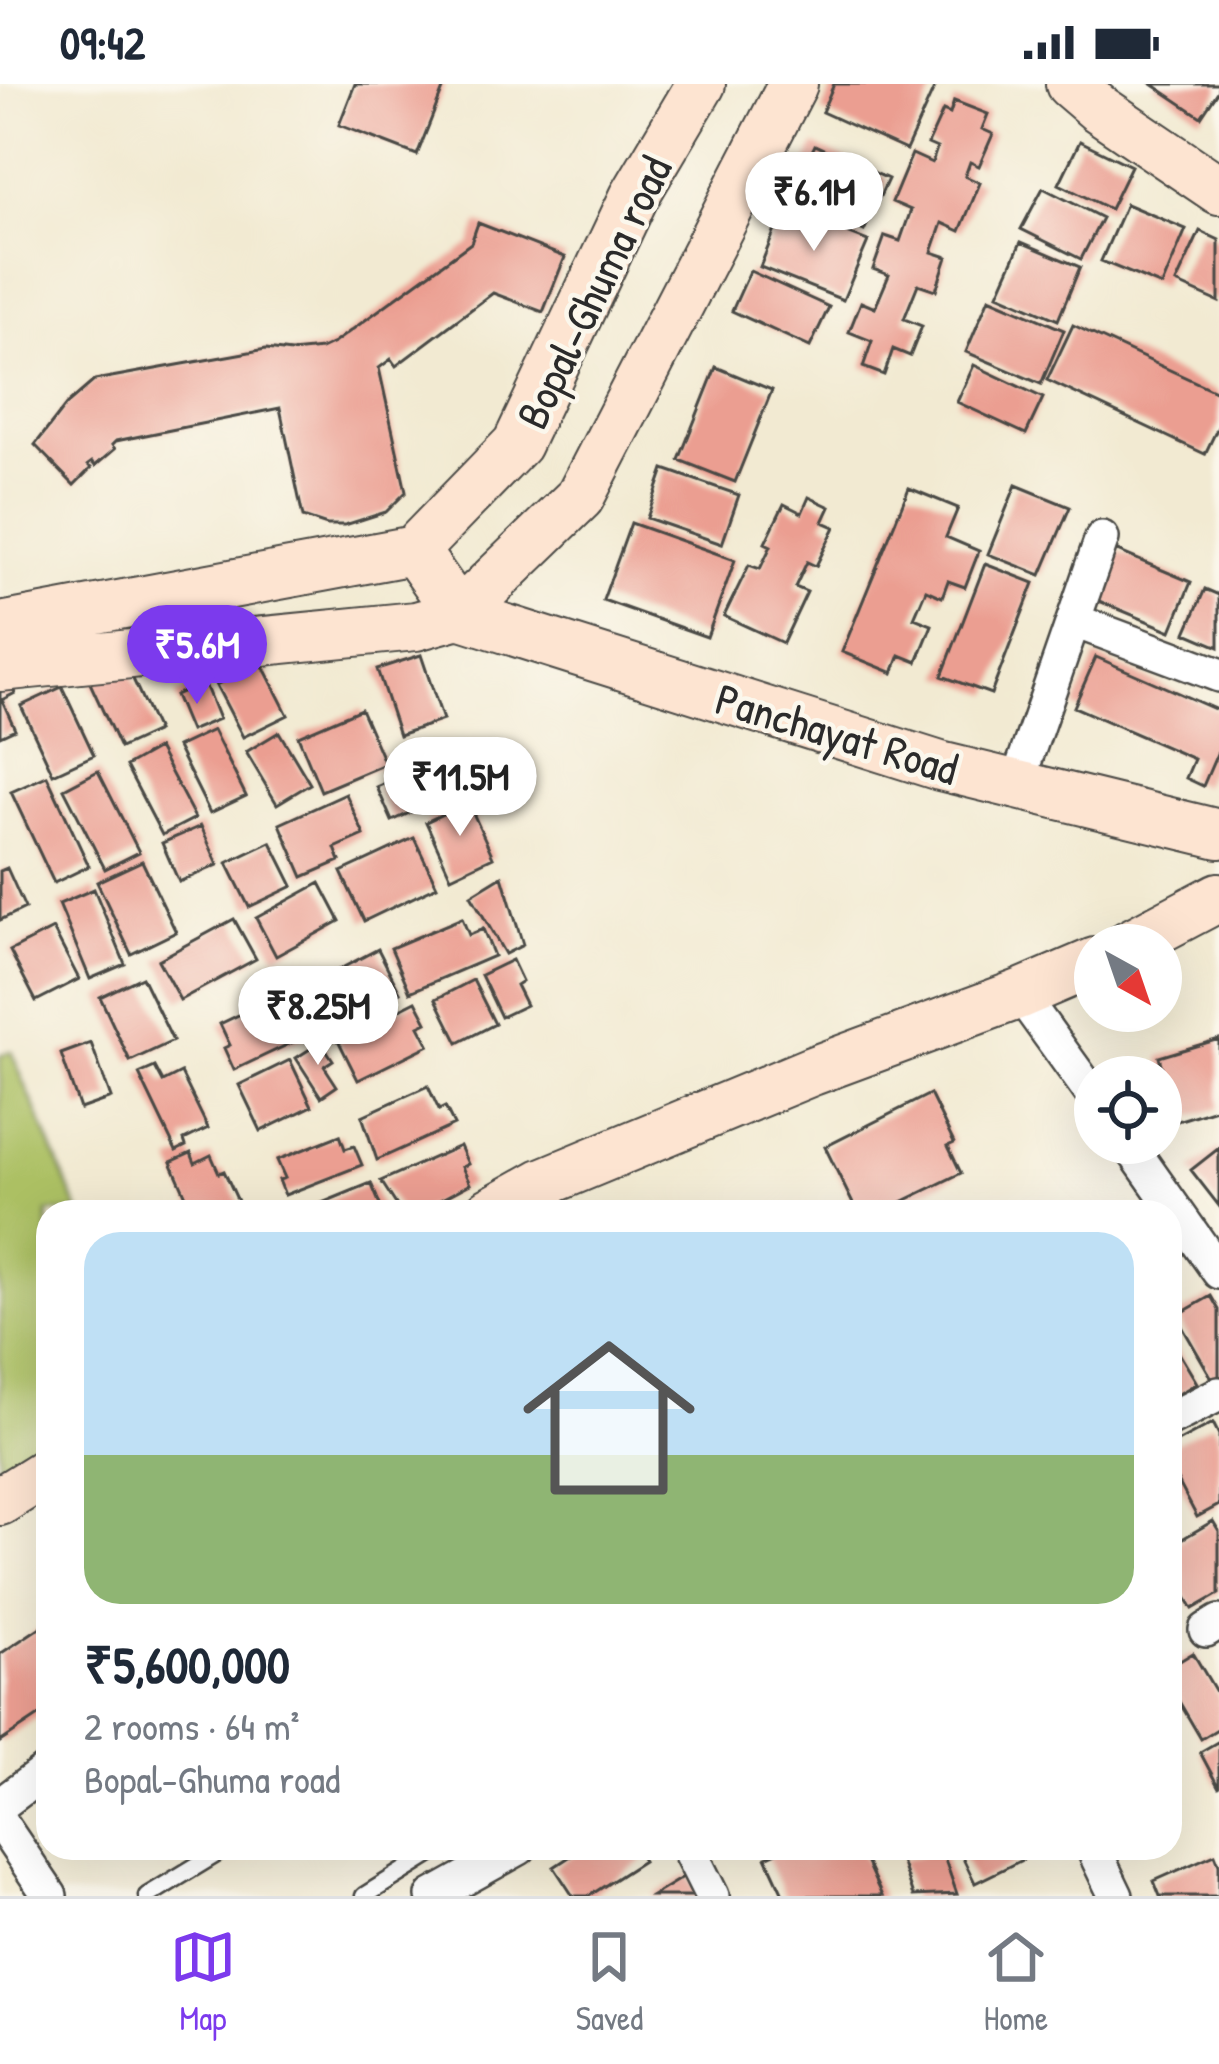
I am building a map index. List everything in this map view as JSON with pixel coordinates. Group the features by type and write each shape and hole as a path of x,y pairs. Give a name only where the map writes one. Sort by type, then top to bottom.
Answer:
{"street":[{"name":"Bopal-Ghuma road","path":"414,550 518,444 634,197 701,84"},
{"path":"0,667 416,626 459,614 580,497 793,84"},
{"path":"1093,92 1219,190"},
{"path":"1016,786 1102,538"},
{"path":"0,627 414,550 459,614"},
{"name":"Panchayat Road","path":"459,614 940,766 1219,834"},
{"path":"1076,621 1219,675"},
{"path":"1168,924 1219,897"},
{"path":"512,1200 812,1070 1074,971"},
{"path":"1020,994 1074,1069"},
{"path":"1143,1164 1168,1200"},
{"path":"1182,1220 1219,1272"},
{"path":"1182,1413 1219,1394"},
{"path":"0,1501 36,1478"},
{"path":"0,1804 36,1778"},
{"path":"0,1822 50,1896"},
{"path":"434,1896 497,1860"},
{"path":"694,1860 712,1896"},
{"path":"1100,1860 1116,1896"}],"lane":[{"path":"147,1896 206,1860"},
{"path":"364,1896 422,1860"}],"green space":[{"path":"11,1051 74,1200 36,1200 36,1445 0,1467 0,1056"}],"building":[{"path":"355,84 445,84 417,155 339,125"},
{"path":"834,84 936,84 906,150 822,112"},
{"path":"1152,84 1219,84 1219,90 1201,117"},
{"path":"954,101 988,114 982,129 993,134 979,166 970,162 965,176 980,183 960,231 942,223 932,252 947,257 936,290 918,284 904,319 922,326 910,356 893,349 884,375 863,367 872,341 849,332 861,302 875,308 889,275 873,269 885,236 900,241 911,210 892,202 912,154 932,163 937,148 928,144 943,111 950,114"},
{"path":"1080,141 1131,166 1110,209 1059,184"},
{"path":"815,145 888,179 864,231 790,196"},
{"path":"1043,188 1102,218 1081,259 1021,229"},
{"path":"1126,204 1186,229 1162,286 1101,261"},
{"path":"784,208 868,241 843,300 760,267"},
{"path":"478,223 565,257 543,312 493,293 396,366 391,359 379,368 406,492 386,512 345,525 303,517 280,408 116,441 115,449 95,466 88,465 91,468 74,485 35,445 66,405 95,380 266,349 291,352 334,343 471,243"},
{"path":"1200,231 1219,240 1219,302 1176,283"},
{"path":"1021,242 1080,267 1058,320 998,294"},
{"path":"750,271 829,307 810,347 732,311"},
{"path":"989,298 1064,330 1041,384 966,352"},
{"path":"1073,325 1219,393 1219,425 1205,454 1047,380"},
{"path":"974,365 1043,398 1026,434 957,402"},
{"path":"716,367 772,390 735,482 679,460"},
{"path":"664,469 739,495 722,544 647,518"},
{"path":"1016,485 1070,507 1041,575 988,554"},
{"path":"909,488 958,508 946,537 979,551 965,587 948,581 942,597 926,590 914,618 932,625 917,662 900,655 893,673 842,652"},
{"path":"809,497 830,507 823,522 835,527 816,566 807,562 795,587 807,592 783,643 724,616 749,565 760,569 771,546 765,543 784,504 802,513"},
{"path":"631,523 735,560 707,637 603,600"},
{"path":"1115,550 1191,582 1171,631 1094,599"},
{"path":"985,564 1034,583 991,694 942,676"},
{"path":"1205,589 1219,595 1219,647 1186,633"},
{"path":"421,655 443,720 399,735 377,669"},
{"path":"1096,657 1219,711 1219,749 1203,786 1186,778 1194,759 1074,707"},
{"path":"261,662 288,715 243,737 216,685"},
{"path":"0,663 15,693 2,700 15,729 0,736"},
{"path":"127,666 157,731 120,748 90,683"},
{"path":"204,682 219,719 190,731 175,695"},
{"path":"62,687 94,755 53,774 21,706"},
{"path":"361,709 385,764 321,791 298,736"},
{"path":"213,730 246,796 210,813 177,747"},
{"path":"279,732 310,784 277,804 246,752"},
{"path":"158,748 195,818 162,835 126,766"},
{"path":"444,757 459,790 392,821 377,787"},
{"path":"98,771 139,852 105,869 64,789"},
{"path":"47,776 89,866 54,883 11,792"},
{"path":"346,794 364,835 335,848 340,861 303,877 280,824"},
{"path":"468,802 493,857 451,877 426,822"},
{"path":"201,826 218,865 179,882 162,843"},
{"path":"414,838 437,886 364,921 341,872"},
{"path":"271,842 293,886 249,907 227,863"},
{"path":"142,861 176,932 131,954 97,882"},
{"path":"7,868 25,908 0,920 0,871"},
{"path":"502,876 523,945 505,954 471,895"},
{"path":"320,883 340,921 276,956 256,918"},
{"path":"94,889 125,964 90,979 59,904"},
{"path":"462,918 469,935 483,929 494,956 410,992 391,948"},
{"path":"234,919 256,959 180,1000 158,960"},
{"path":"53,929 79,979 36,1001 10,951"},
{"path":"378,949 400,992 322,1033 310,1009 317,1005 308,986"},
{"path":"512,960 522,981 516,985 526,1005 501,1017 481,975"},
{"path":"142,977 173,1041 130,1061 100,997"},
{"path":"473,980 495,1024 458,1043 436,999"},
{"path":"280,995 288,1012 295,1008 308,1035 234,1070 220,1024"},
{"path":"416,1001 427,1022 419,1026 429,1045 358,1080 338,1040"},
{"path":"1219,1039 1219,1108 1182,1119 1182,1056 1162,1056"},
{"path":"321,1042 333,1060 324,1066 337,1086 321,1097 296,1058"},
{"path":"91,1043 111,1098 80,1109 61,1054"},
{"path":"290,1060 312,1106 261,1131 239,1085"},
{"path":"155,1067 163,1082 181,1073 208,1128 184,1140 186,1146 176,1151 139,1074"},
{"path":"428,1086 439,1110 445,1107 454,1125 377,1160 362,1116"},
{"path":"930,1094 954,1143 948,1146 961,1173 906,1200 851,1200 825,1147"},
{"path":"340,1135 345,1149 354,1146 362,1165 285,1195 279,1180 285,1178 277,1160"},
{"path":"460,1146 470,1184 440,1200 393,1200 381,1181"},
{"path":"1219,1148 1219,1206 1191,1170"},
{"path":"191,1153 195,1163 211,1155 237,1200 188,1200 171,1162"},
{"path":"371,1183 378,1200 329,1200"},
{"path":"1211,1296 1219,1310 1219,1377 1213,1380 1182,1326 1182,1313"},
{"path":"1182,1358 1197,1383 1182,1392"},
{"path":"1213,1423 1219,1435 1219,1505 1197,1517 1182,1489 1182,1440"},
{"path":"1213,1521 1219,1531 1219,1594 1193,1609 1182,1590 1182,1539"},
{"path":"36,1630 36,1718 0,1742 0,1654"},
{"path":"1193,1653 1219,1697 1219,1728 1201,1739 1182,1707 1182,1660"},
{"path":"1219,1741 1219,1788 1200,1752"},
{"path":"1215,1854 1219,1896 1160,1896 1154,1881"},
{"path":"565,1860 643,1861 589,1896 573,1896 554,1867"},
{"path":"767,1860 866,1860 882,1896 784,1896"},
{"path":"945,1860 957,1894 913,1896 901,1861"},
{"path":"964,1860 1022,1860 975,1883"},
{"path":"688,1874 701,1896 652,1896"}]}
